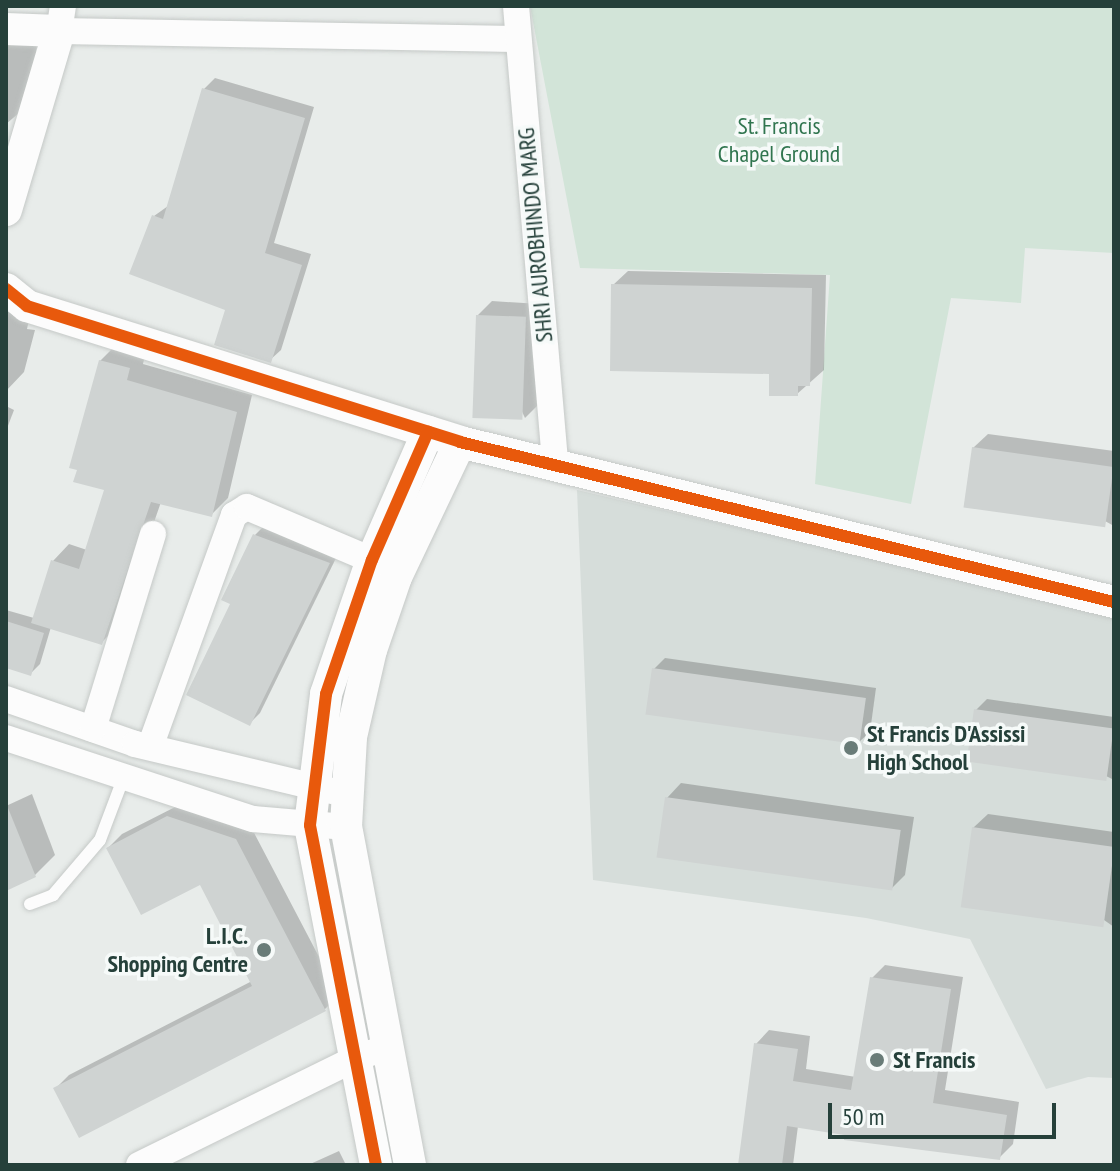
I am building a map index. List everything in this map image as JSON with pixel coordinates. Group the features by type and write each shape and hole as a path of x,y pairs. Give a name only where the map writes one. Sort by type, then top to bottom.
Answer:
{"street":[{"name":"SHRI AUROBHINDO MARG","path":"516,6 555,465"},
{"path":"6,210 61,18"},
{"path":"6,29 61,18 518,39"},
{"path":"6,289 27,306 460,442 1114,602"},
{"path":"376,1165 310,825 326,694 372,560 428,432"},
{"path":"410,1165 390,1046 346,827 351,737 371,650 396,577 460,442"},
{"path":"150,747 234,515 247,507 372,560"},
{"path":"58,756 83,725 153,534"},
{"path":"6,699 150,747 348,795"},
{"path":"6,738 123,779 253,819 346,827"},
{"path":"139,1165 356,1058 390,1046"}],"lane":[{"path":"30,904 53,895 100,840 123,779"}],"shaded area":[{"name":"St Francis D'Assissi High School","path":"577,490 1114,615 1114,1078 1088,1077 1046,1089 970,939 866,918 593,880"}],"green space":[{"name":"St. Francis Chapel Ground","path":"530,6 1114,6 1114,253 1025,248 1021,303 951,298 911,504 815,484 830,275 580,268"}],"building":[{"path":"202,88 305,118 265,253 302,265 271,363 214,345 225,310 129,274 152,215 163,219"},
{"path":"611,284 812,288 810,386 798,386 798,396 769,396 769,374 610,371"},
{"path":"476,315 526,317 522,420 472,418"},
{"path":"99,360 130,368 127,380 237,412 212,517 151,502 102,645 31,623 51,560 79,569 104,490 73,482 77,470 69,468"},
{"path":"972,447 1114,467 1105,527 964,507"},
{"path":"253,534 330,563 250,726 186,695 230,604 221,600"},
{"path":"6,621 44,633 31,676 6,668"},
{"path":"652,668 866,698 859,745 645,715"},
{"path":"974,709 1114,729 1106,781 967,761"},
{"path":"665,797 901,830 892,891 657,857"},
{"path":"6,803 36,877 6,891"},
{"name":"L.I.C. Shopping Centre","path":"167,816 236,839 326,1011 79,1138 53,1088 252,986 200,885 141,915 106,848"},
{"path":"972,827 1114,847 1103,927 961,907"},
{"path":"870,977 951,989 933,1103 1007,1115 1000,1160 844,1140 844,1135 787,1126 782,1165 738,1165 754,1043 798,1049 793,1081 851,1090"}],"cycle path":[{"path":"6,289 27,306 460,442 1114,602"},
{"path":"376,1165 310,825 326,694 372,560 428,432"}],"place":[{"name":"St Francis D'Assissi High School","path":"851,748"},
{"name":"L.I.C. Shopping Centre","path":"264,950"},
{"name":"St Francis","path":"877,1060"}]}
